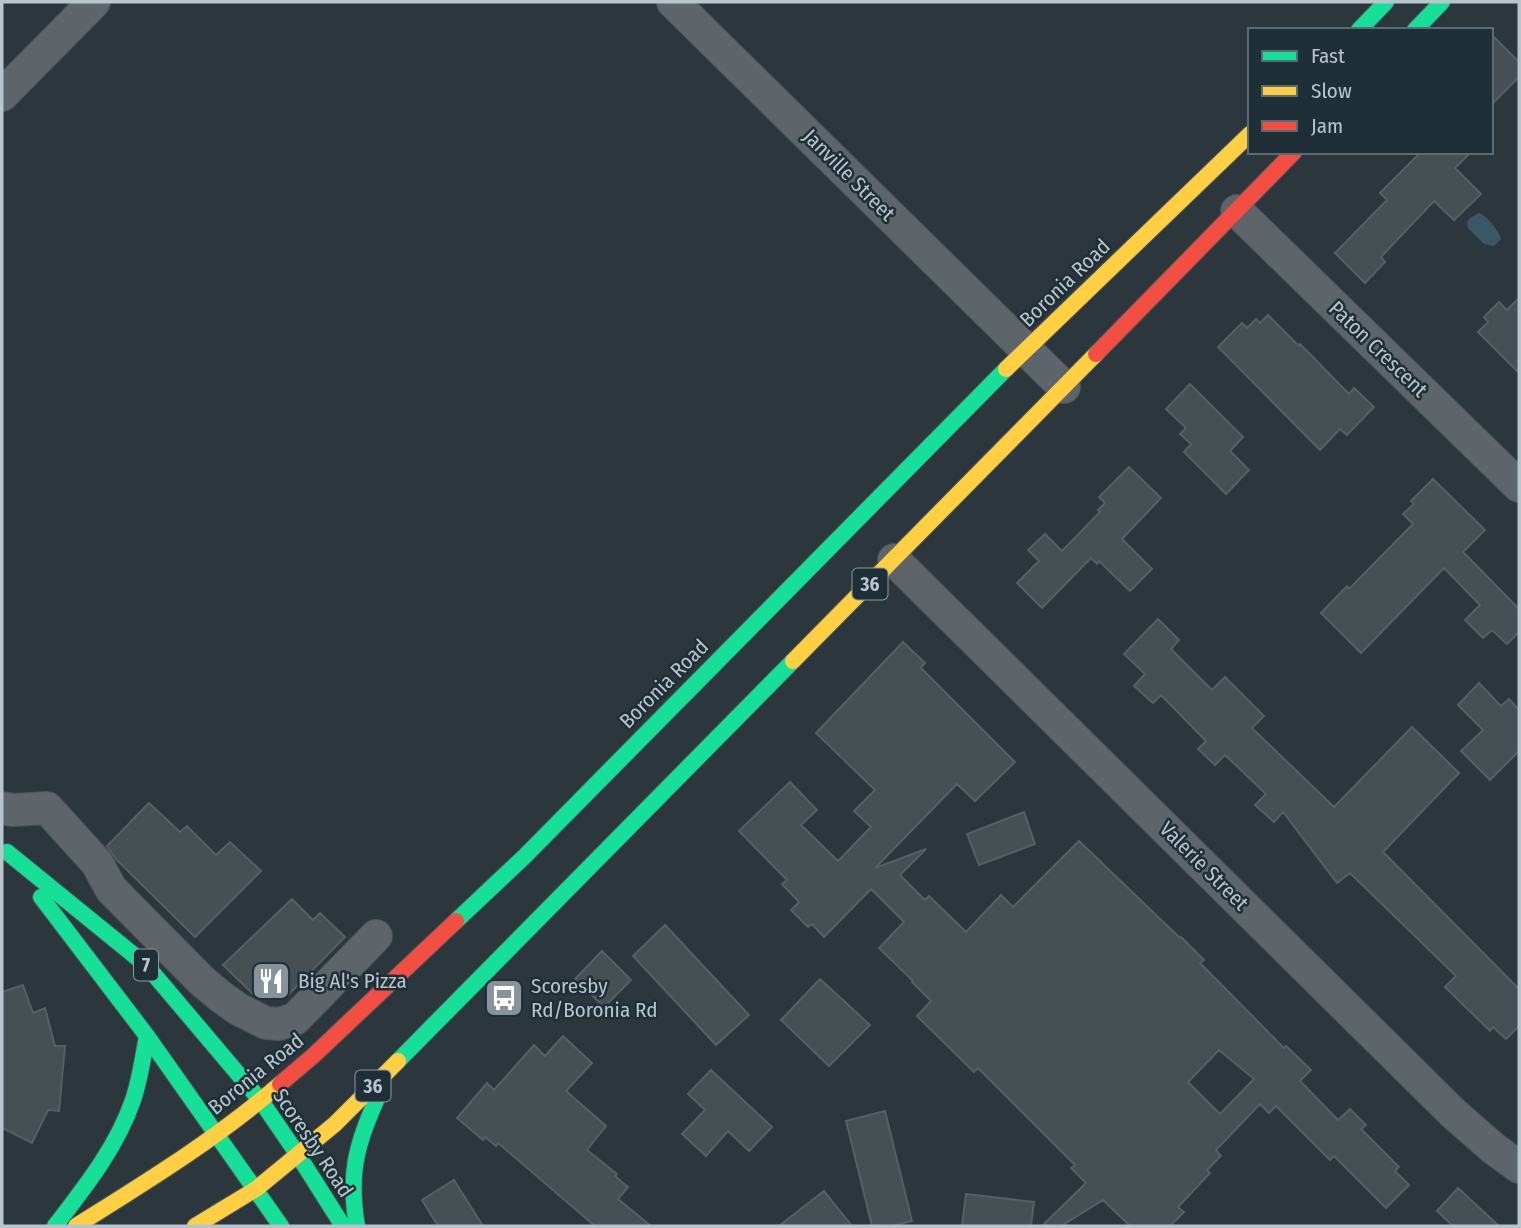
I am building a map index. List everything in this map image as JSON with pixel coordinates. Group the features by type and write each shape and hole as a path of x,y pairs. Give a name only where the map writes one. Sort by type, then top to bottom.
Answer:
{"main road":[{"path":"1361,28 1386,2"},
{"path":"1417,28 1442,2"},
{"name":"Boronia Road","path":"76,1226 172,1166 261,1101 313,1056 524,857 1026,349 1248,136"},
{"name":"36","path":"195,1226 256,1189 324,1134 446,1014 1292,154"},
{"name":"Scoresby Road","path":"4,850 146,965 261,1101 343,1226"},
{"name":"Scoresby Road","path":"4,850 147,1036 281,1226"},
{"path":"55,1226 90,1180 114,1142 137,1085 147,1036"},
{"path":"357,1226 353,1210 352,1177 355,1156 390,1069"}],"street":[{"path":"2,95 94,2"},
{"name":"Janville Street","path":"673,2 1064,387"},
{"name":"Paton Crescent","path":"1237,211 1519,486"},
{"name":"Valerie Street","path":"894,560 1453,1113 1519,1167"},
{"path":"2,808 47,808 97,863 111,889 202,981 238,1009 266,1023 279,1024 295,1019 376,936"}],"water":[{"path":"1479,213 1489,220 1500,236 1501,239 1494,246 1484,244 1468,228 1467,222"}],"building":[{"path":"1493,36 1519,62 1519,77 1493,103"},
{"path":"1419,154 1469,154 1455,168 1481,194 1454,220 1434,201 1381,257 1385,262 1365,283 1335,253 1387,200 1380,193"},
{"path":"1519,298 1519,373 1478,332 1488,322 1484,317 1499,302 1507,310"},
{"path":"1268,315 1349,394 1354,388 1374,407 1347,435 1340,429 1320,450 1218,347 1242,323 1247,328 1256,319 1260,323"},
{"path":"1190,384 1243,437 1230,451 1249,470 1226,494 1184,452 1191,444 1180,434 1186,428 1166,409"},
{"path":"1129,467 1161,498 1122,539 1152,569 1130,591 1099,561 1097,564 1091,558 1042,608 1017,583 1039,561 1028,550 1045,534 1062,551 1100,512 1098,510 1105,503 1099,497"},
{"path":"1433,479 1485,530 1463,552 1519,609 1519,632 1507,644 1492,630 1483,638 1465,620 1480,605 1444,568 1361,653 1321,613 1347,586 1349,589 1413,524 1403,514 1414,504 1411,501"},
{"path":"1158,619 1179,640 1171,649 1212,690 1225,677 1264,716 1252,728 1334,807 1412,727 1459,773 1383,852 1519,989 1519,1026 1506,1039 1493,1027 1490,1031 1445,987 1456,976 1350,873 1337,883 1283,812 1274,822 1255,805 1266,794 1225,755 1215,765 1198,749 1206,741 1161,695 1153,703 1134,686 1145,674 1124,654"},
{"path":"903,642 925,663 921,668 1015,762 975,801 957,784 875,868 926,849 900,875 925,900 929,896 966,932 1001,895 1013,907 1079,841 1181,937 1204,960 1200,963 1284,1048 1286,1046 1311,1070 1300,1081 1338,1120 1350,1109 1366,1125 1361,1129 1399,1167 1395,1171 1409,1185 1386,1208 1334,1156 1330,1160 1276,1106 1269,1113 1260,1104 1216,1150 1221,1156 1207,1170 1210,1173 1178,1207 1184,1212 1170,1226 1130,1226 1103,1200 1061,1226 1042,1226 1086,1183 1071,1168 1075,1165 978,1068 974,1072 917,1016 931,1001 879,948 904,922 871,889 824,937 812,924 808,927 791,910 799,902 782,884 787,880 739,831 790,782 817,810 801,825 838,861 871,827 854,811 875,790 816,733","holes":["1219,1050 1254,1079 1220,1114 1188,1082"]},
{"path":"1479,683 1501,706 1509,699 1519,710 1519,751 1490,780 1461,751 1483,730 1458,705"},
{"path":"149,803 180,832 187,826 216,855 230,842 261,871 195,937 116,859 107,846"},
{"path":"1024,812 1035,844 979,865 967,834"},
{"path":"292,899 313,920 320,913 345,937 286,997 256,997 223,965"},
{"path":"665,925 749,1015 716,1045 633,956"},
{"path":"602,951 631,980 604,1007 575,979"},
{"path":"820,979 870,1025 829,1066 781,1020"},
{"path":"23,985 33,1013 45,1008 55,1046 65,1046 59,1111 48,1110 32,1143 2,1128 2,992"},
{"path":"563,1036 592,1063 566,1091 606,1126 587,1150 617,1174 615,1176 628,1187 618,1199 651,1226 595,1226 498,1143 496,1146 485,1137 483,1140 457,1118 487,1083 494,1090 534,1045 545,1056"},
{"path":"711,1070 772,1127 749,1151 728,1131 706,1156 682,1134 705,1110 688,1094"},
{"path":"885,1111 912,1221 892,1226 872,1226 846,1121"},
{"path":"454,1180 483,1226 438,1226 422,1200"},
{"path":"1458,1188 1499,1226 1453,1226 1437,1211"},
{"path":"824,1191 852,1226 779,1226"},
{"path":"966,1194 1034,1202 1031,1226 962,1226"}],"traffic: fast":[{"path":"1361,28 1386,2"},
{"path":"1417,28 1442,2"},
{"path":"456,921 524,857 1006,369"},
{"path":"398,1061 793,661"},
{"path":"7,852 146,965 261,1101 343,1226"},
{"path":"41,897 147,1036 281,1226"},
{"path":"55,1226 99,1166 118,1134 135,1092 147,1036"},
{"path":"357,1226 354,1170 361,1139 382,1087"}],"traffic: slow":[{"path":"1006,369 1248,136"},
{"path":"793,661 1096,354"},
{"path":"195,1226 256,1189 335,1124 398,1061"},
{"path":"76,1226 207,1141 280,1084"}],"traffic: jam":[{"path":"1096,354 1292,154"},
{"path":"280,1084 456,921"}],"place":[{"name":"Big Al's Pizza","path":"271,981"},
{"name":"Scoresby Rd/Boronia Rd","path":"504,998"}]}
